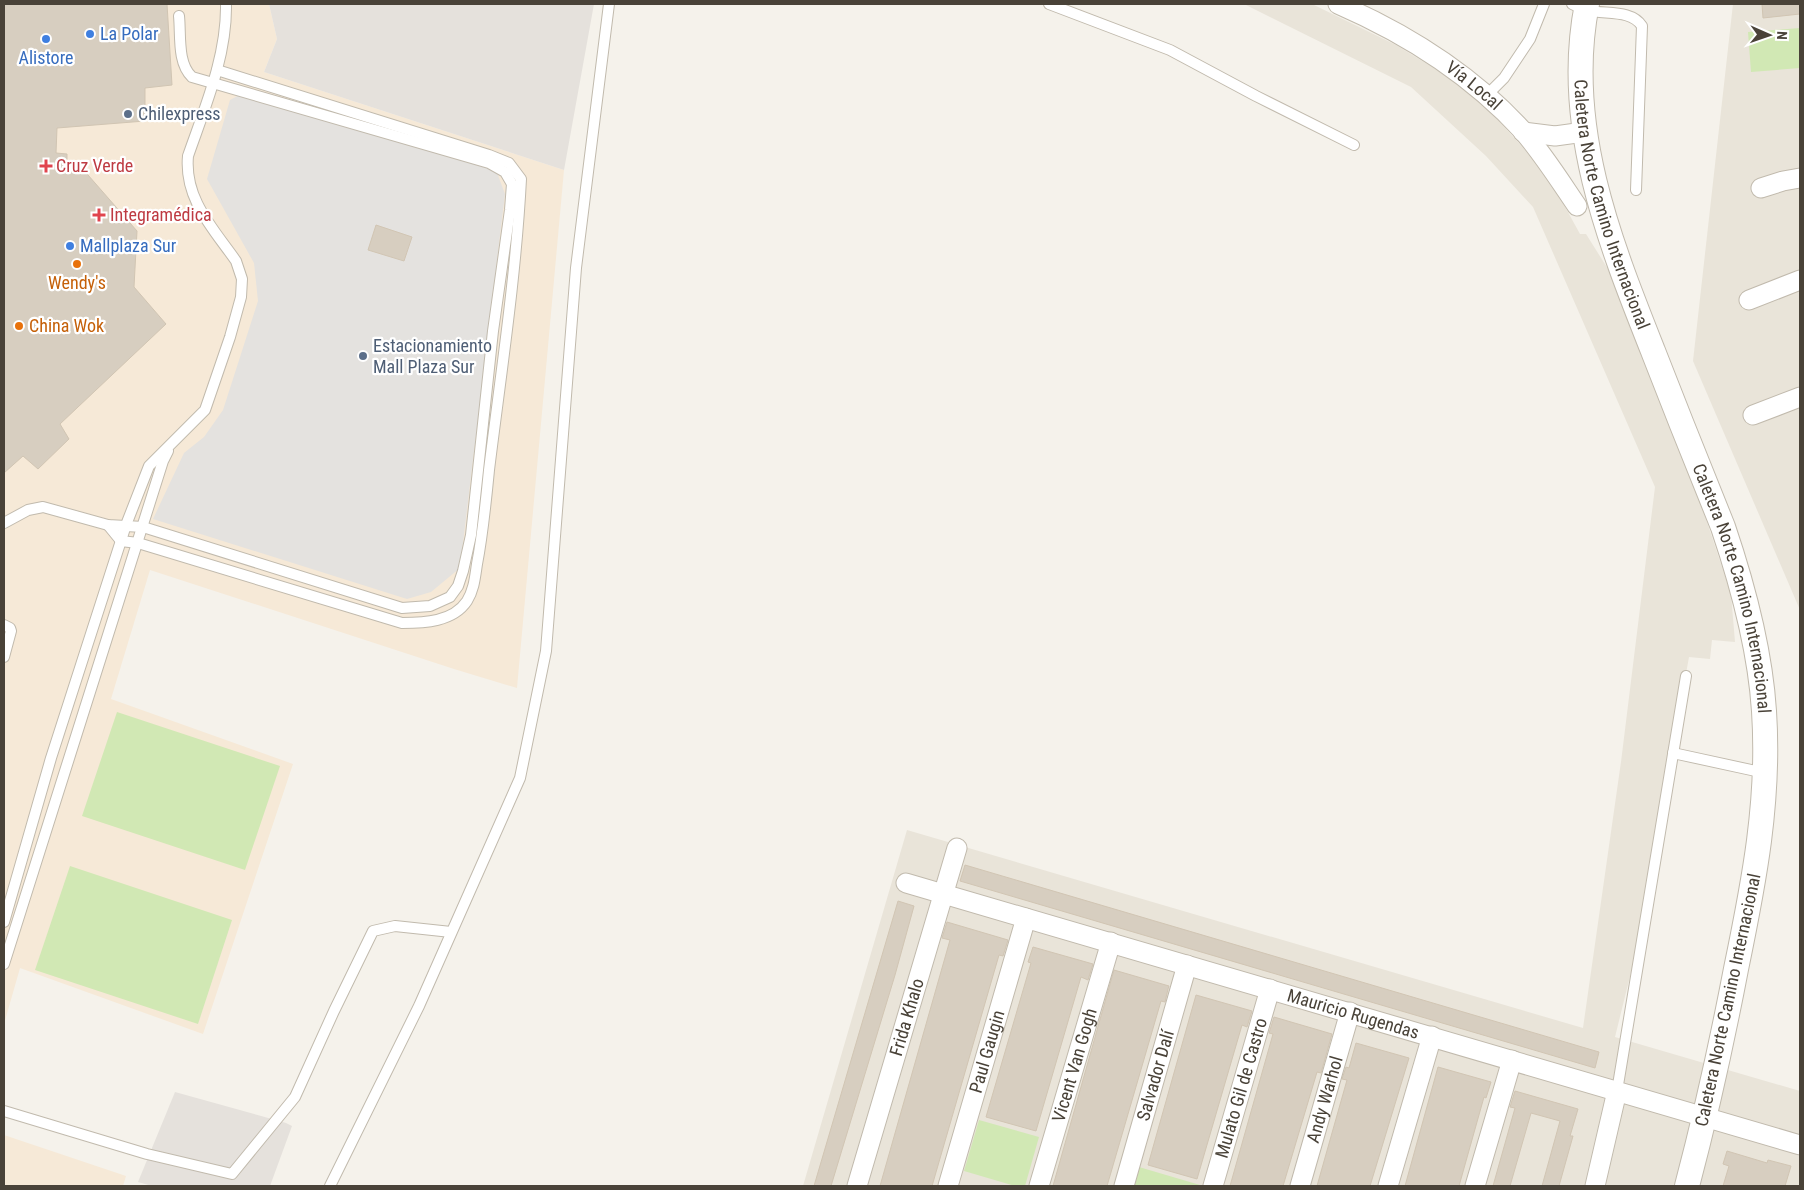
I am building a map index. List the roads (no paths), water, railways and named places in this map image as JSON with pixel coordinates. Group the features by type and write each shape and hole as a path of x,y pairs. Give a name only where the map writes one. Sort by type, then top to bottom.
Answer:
{"street":[{"name":"Vía Local","path":"1338,4 1395,30 1423,47 1466,78 1523,132 1577,206"},
{"name":"Caletera Norte Camino Internacional","path":"1582,6 1580,66 1584,132 1594,183 1614,250 1723,527 1743,592 1757,653 1765,718 1766,774 1762,830 1756,870 1704,1117 1687,1186"},
{"path":"1523,132 1555,136 1584,132"},
{"path":"1761,188 1782,181 1800,178"},
{"path":"1749,300 1800,280"},
{"path":"1753,416 1800,397"},
{"name":"Frida Khalo","path":"857,1186 957,848"},
{"name":"Mauricio Rugendas","path":"906,883 1800,1145"},
{"name":"Paul Gaugin","path":"948,1186 1026,918"},
{"name":"Vicent Van Gogh","path":"1039,1186 1111,942"},
{"name":"Salvador Dalí","path":"1124,1186 1187,965"},
{"name":"Mulato Gil de Castro","path":"1213,1186 1270,989"},
{"name":"Andy Warhol","path":"1300,1186 1350,1012"},
{"path":"1388,1186 1432,1036"},
{"path":"1475,1186 1512,1060"},
{"path":"1595,1186 1617,1091"}],"lane":[{"path":"4,922 51,758 126,525 149,466 205,410 230,337 242,288 240,270 236,261 196,203 190,191 187,178 188,156 217,70 225,28 226,4"},
{"path":"330,1186 419,1006 520,778 546,651 576,268 609,4"},
{"path":"1049,4 1170,50 1354,145"},
{"path":"1486,96 1504,78 1530,38 1544,4"},
{"path":"1582,6 1628,15 1638,20 1642,26 1636,190"},
{"path":"4,523 28,510 43,507 108,525 143,527 402,608 430,606 450,597 458,586 464,572 471,535 493,331 512,184 505,172 489,163 192,77 186,71 183,61 179,16"},
{"path":"108,525 121,540 138,543 402,623 436,621 466,602 473,590 482,538 503,368 520,212 521,179 509,163 489,155 217,70"},
{"path":"4,964 163,461 174,442"},
{"path":"4,625 10,628 11,631 4,657"},
{"path":"1617,1091 1686,676"},
{"path":"1673,753 1766,774"},
{"path":"4,882 27,890"},
{"path":"4,1110 146,1154 232,1174 295,1097 373,931 395,926 451,932"}],"place":[{"name":"La Polar","path":"90,34"},
{"name":"Alistore","path":"46,39"},
{"name":"Chilexpress","path":"128,114"},
{"name":"Cruz Verde","path":"46,166"},
{"name":"Integramédica","path":"99,215"},
{"name":"Mallplaza Sur","path":"70,246"},
{"name":"Wendy's","path":"77,264"},
{"name":"China Wok","path":"19,326"},
{"name":"Estacionamiento Mall Plaza Sur","path":"363,356"}]}
